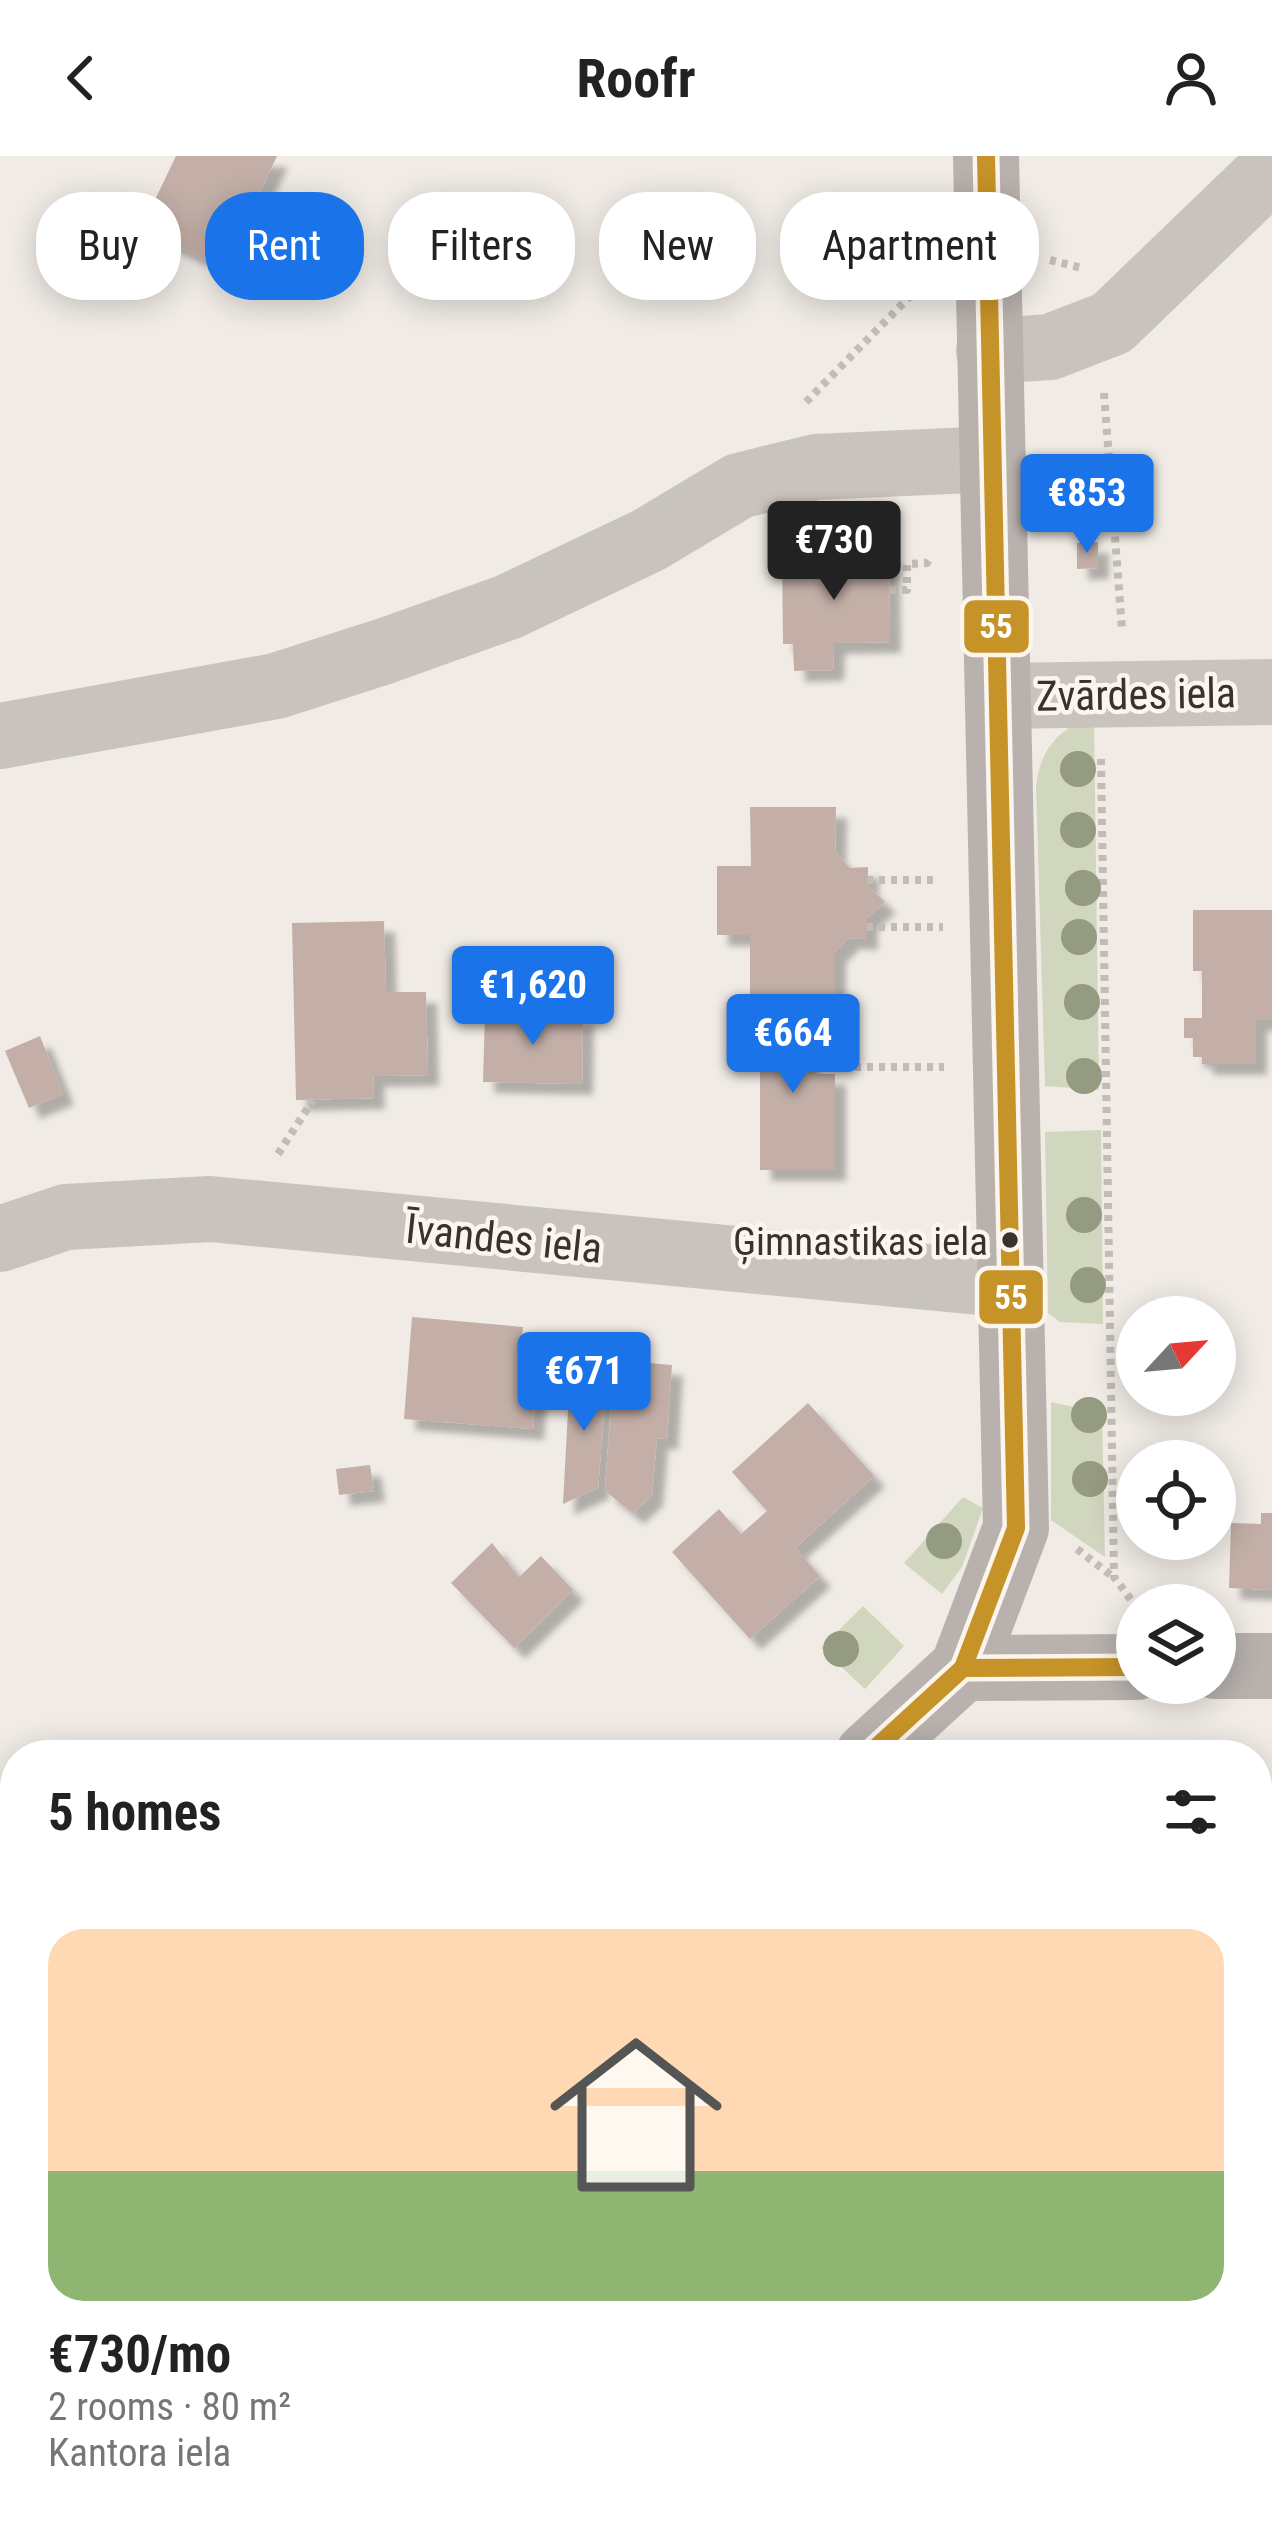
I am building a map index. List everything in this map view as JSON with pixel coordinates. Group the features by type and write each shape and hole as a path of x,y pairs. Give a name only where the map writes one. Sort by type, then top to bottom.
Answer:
{"main road":[{"path":"884,1740 963,1668 1016,1528 986,156"},
{"path":"963,1668 1116,1666"},
{"path":"1236,1666 1272,1666"}],"street":[{"path":"989,351 1050,347 1097,332 1152,286 1272,169"},
{"path":"0,736 276,686 385,651 508,608 649,540 739,486 816,467 994,459"},
{"name":"Zvārdes iela","path":"1000,696 1272,692"},
{"name":"Īvandes iela","path":"0,1239 66,1216 210,1209 1011,1285"}],"path":[{"path":"790,419 907,300"},
{"path":"1097,332 1123,581 1122,654 1100,694 1114,1577 1119,1584"},
{"path":"890,590 907,590 907,564 927,563 938,546"},
{"path":"808,1066 1006,1067"}],"green space":[{"path":"1094,717 1099,1090 1045,1086 1036,786 1053,742"},
{"path":"1101,1130 1103,1324 1060,1322 1048,1313 1045,1132"},
{"path":"1051,1402 1102,1413 1105,1557 1051,1520"},
{"path":"963,1497 983,1508 962,1567 942,1594 904,1563"},
{"path":"863,1606 904,1646 865,1689 821,1648"}],"building":[{"path":"176,156 277,156 260,192 205,192 205,259 181,248 181,192 159,192"},
{"path":"1098,542 1098,568 1077,569 1077,543"},
{"path":"889,551 890,642 834,643 833,670 794,671 793,644 783,644 782,553"},
{"path":"750,807 836,807 835,852 850,868 868,867 868,886 885,902 867,918 867,939 849,938 835,952 835,996 750,996 750,935 717,935 717,866 751,866"},
{"path":"1193,910 1272,910 1272,1020 1256,1020 1256,1064 1202,1064 1202,1057 1193,1057 1193,1038 1184,1038 1184,1018 1202,1018 1202,971 1193,971"},
{"path":"384,921 386,992 426,992 428,1075 373,1076 374,1098 296,1100 292,923"},
{"path":"760,1006 808,1006 808,1074 835,1074 835,1170 760,1170"},
{"path":"485,1013 583,1014 582,1084 483,1082"},
{"path":"40,1036 63,1094 29,1108 5,1051"},
{"path":"412,1317 523,1327 519,1371 537,1373 533,1429 404,1419"},
{"path":"614,1360 672,1365 667,1439 657,1438 652,1495 633,1513 605,1491"},
{"path":"570,1373 607,1375 598,1488 563,1504"},
{"path":"808,1403 874,1476 795,1548 820,1576 750,1639 672,1552 719,1509 741,1534 767,1511 732,1472"},
{"path":"370,1465 374,1491 339,1495 336,1469"},
{"path":"1261,1513 1272,1513 1272,1590 1236,1588 1236,1584 1229,1584 1230,1560 1236,1560 1236,1523 1261,1524"},
{"path":"492,1543 519,1577 541,1556 573,1590 514,1648 451,1583"}],"transit line":[{"name":"55","path":"963,1668 1016,1528 986,156"},
{"name":"55","path":"884,1740 963,1668 1116,1667"}],"place":[{"name":"Ģimnastikas iela","path":"1010,1240"}]}
